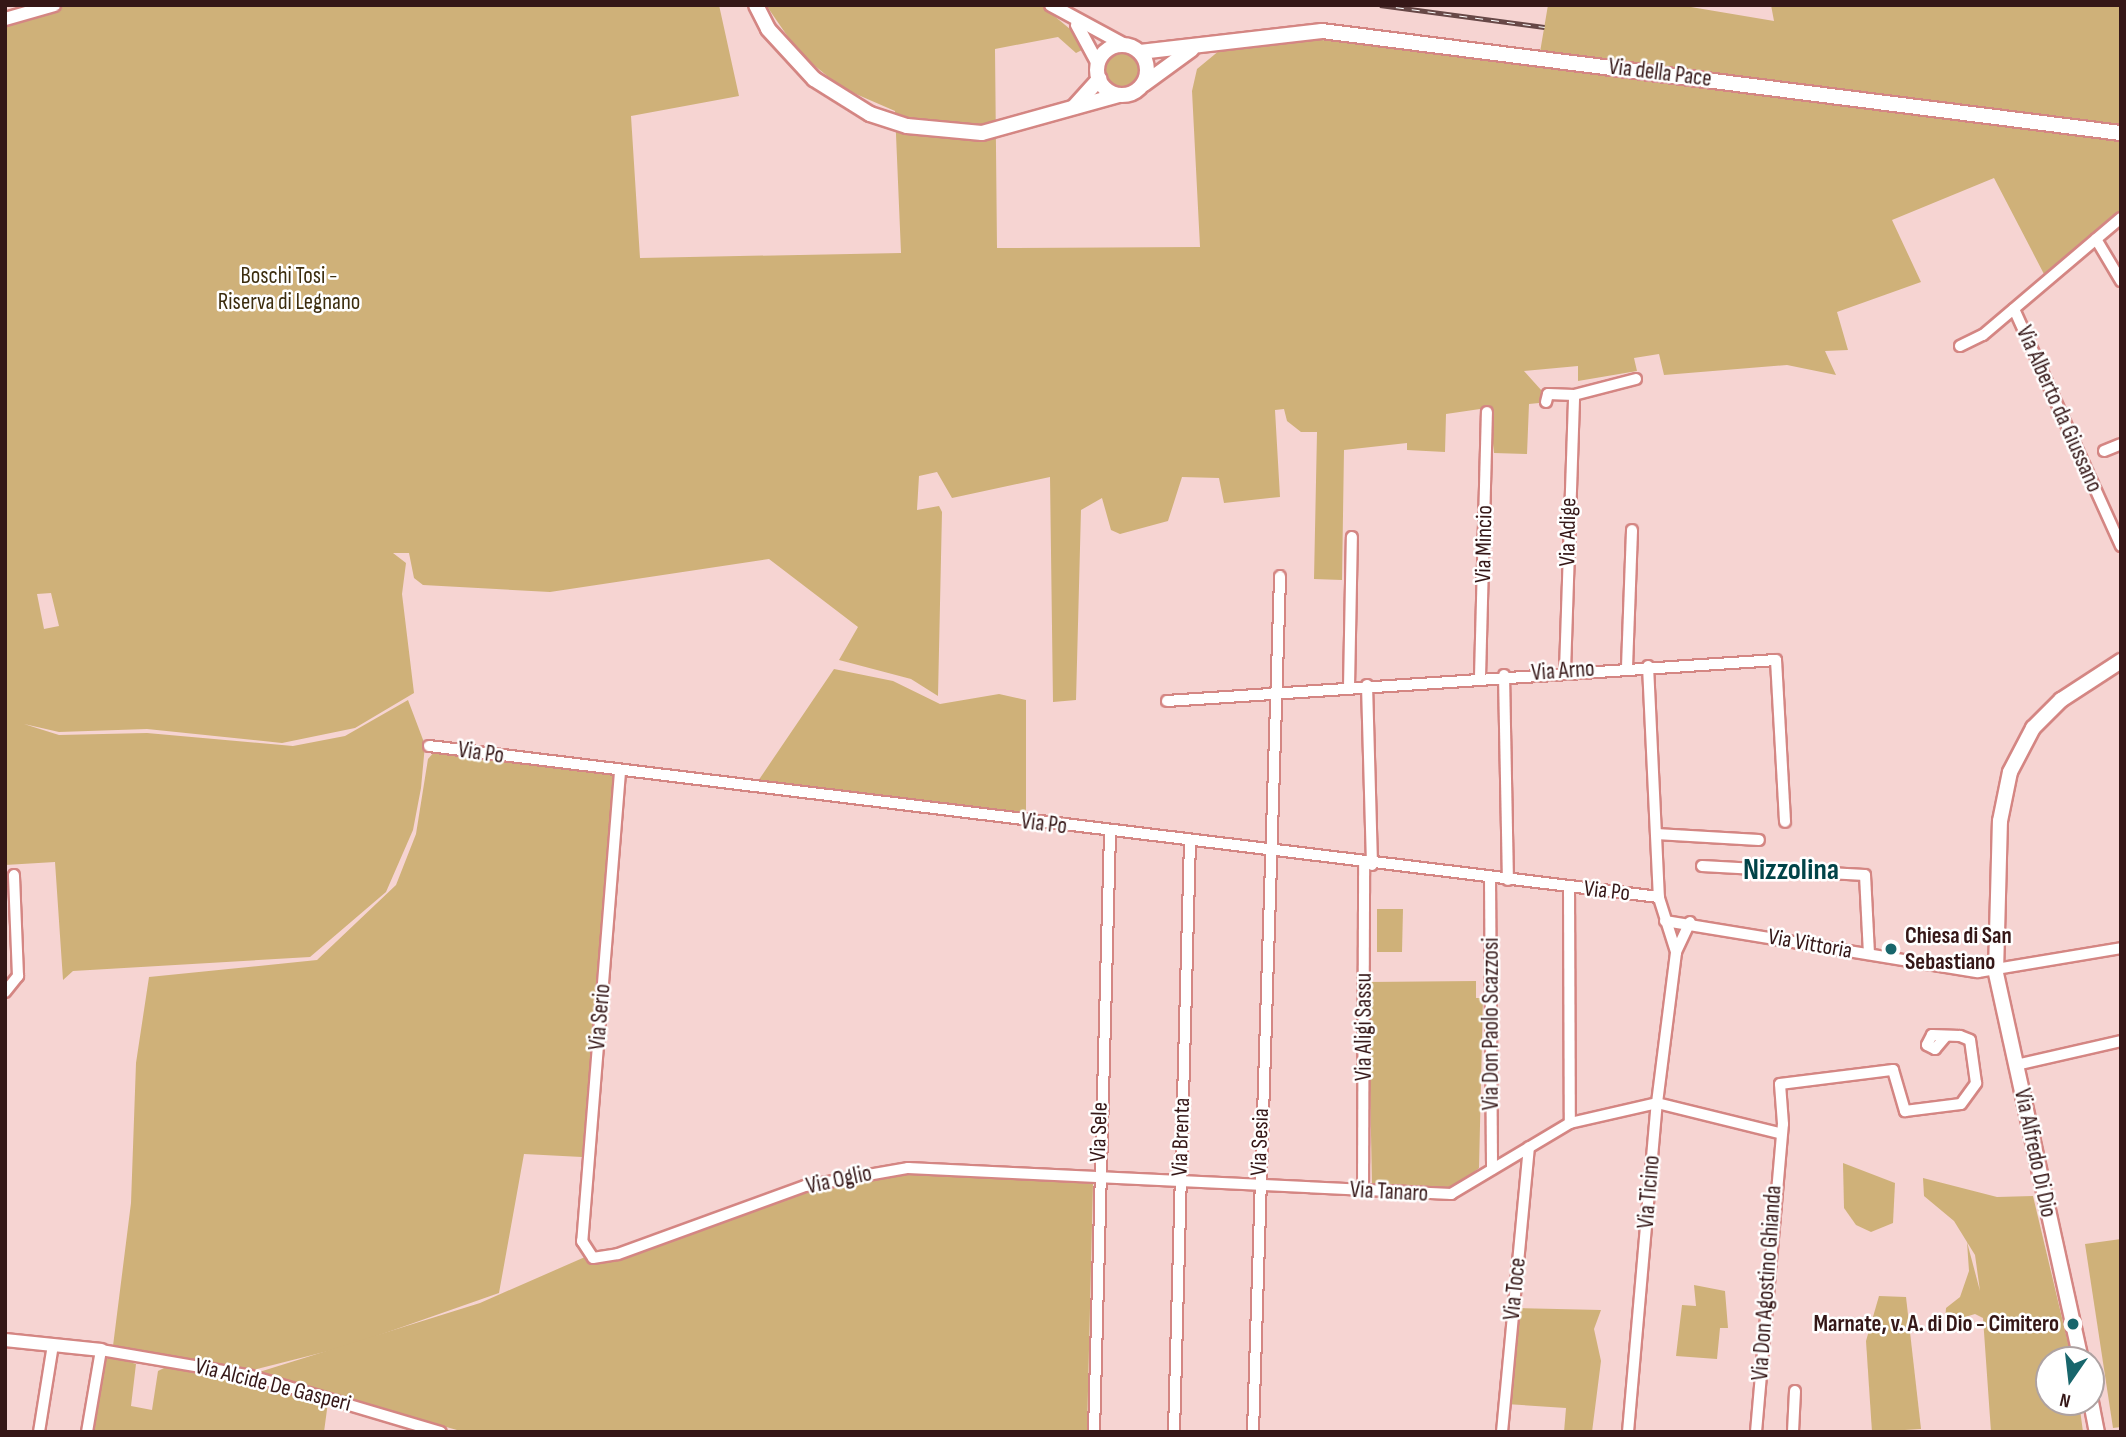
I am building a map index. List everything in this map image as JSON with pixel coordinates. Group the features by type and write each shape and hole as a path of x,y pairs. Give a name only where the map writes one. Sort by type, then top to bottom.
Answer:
{"main road":[{"path":"757,5 768,29 814,79 893,123 982,133 1119,95 1142,85 1146,65 1139,52 1125,45 1105,51 1098,64 1099,79 1074,107"},
{"name":"Via della Pace","path":"1139,52 1200,45 1285,30 1363,34 2121,133"},
{"name":"Via della Pace","path":"1142,85 1200,45"},
{"path":"1099,79 1119,95"},
{"name":"Via Alfredo Di Dio","path":"2077,1346 1996,972 2000,821 2010,772 2046,713 2121,661"}],"street":[{"path":"5,19 54,5"},
{"path":"1051,5 1077,24 1125,45"},
{"path":"1077,24 1098,64"},
{"path":"1960,346 2014,309 2121,218"},
{"path":"2096,239 2121,281"},
{"name":"Via Alberto da Giussano","path":"2014,309 2121,546"},
{"path":"1546,402 1548,394 1574,395 1636,379"},
{"name":"Via Adige","path":"1565,671 1574,395"},
{"name":"Via Mincio","path":"1480,677 1487,412"},
{"path":"2104,451 2121,444"},
{"path":"1627,667 1632,530"},
{"path":"1349,687 1352,537"},
{"name":"Via Sesia","path":"1253,1432 1269,852 1280,576"},
{"name":"Via Arno","path":"1167,701 1504,675 1776,660 1785,822"},
{"path":"1647,666 1659,897 1676,952"},
{"path":"1504,675 1508,880"},
{"name":"Via Aligi Sassu","path":"1363,1190 1368,865 1367,685"},
{"name":"Via Po","path":"429,746 1368,865 1659,897"},
{"name":"Via Serio","path":"593,1258 582,1241 620,772"},
{"name":"Via Sele","path":"1094,1432 1098,1178 1110,832"},
{"path":"1656,834 1759,840"},
{"name":"Via Brenta","path":"1174,1432 1190,842"},
{"path":"1702,866 1865,875 1869,954"},
{"path":"5,992 18,976 14,875"},
{"name":"Via Don Paolo Scazzosi","path":"1490,878 1492,1170"},
{"path":"1569,887 1570,1123"},
{"name":"Via Vittoria","path":"1665,921 1690,922 1869,954 1996,972 2121,948"},
{"path":"1676,952 1687,935 1690,922"},
{"path":"1669,933 1687,935"},
{"name":"Via Ticino","path":"1628,1432 1657,1104 1676,952"},
{"name":"Via Don Agostino Ghianda","path":"1756,1432 1779,1133 1779,1088 1788,1079 1893,1070 1905,1111 1966,1102 1976,1083 1970,1040 1946,1035"},
{"path":"2016,1065 2121,1041"},
{"path":"1657,1104 1779,1133"},
{"name":"Via Tanaro","path":"1098,1178 1454,1194 1570,1123 1657,1104"},
{"name":"Via Toce","path":"1502,1432 1529,1147"},
{"name":"Via Oglio","path":"593,1258 858,1174 908,1168 1098,1178"},
{"path":"5,1340 101,1350 87,1432"},
{"path":"39,1432 53,1345"},
{"name":"Via Alcide De Gasperi","path":"101,1350 248,1376 442,1432"},
{"path":"1793,1432 1795,1391"}],"green space":[{"name":"Boschi Tosi - Riserva di Legnano","path":"67,5 719,5 739,96 631,116 640,258 901,253 895,111 842,88 799,53 766,5 1041,5 1082,39 1084,49 1076,53 1058,37 995,49 997,248 1200,247 1192,91 1197,69 1220,50 1304,38 1538,64 1548,5 1679,5 1774,21 1771,5 2121,5 2121,219 2045,276 1994,178 1892,220 1921,282 1837,312 1848,350 1825,351 1836,375 1787,365 1664,375 1659,354 1634,358 1637,371 1578,381 1578,366 1524,371 1542,391 1539,403 1529,404 1527,454 1494,453 1490,416 1480,416 1480,409 1446,414 1445,452 1407,450 1407,443 1344,450 1342,580 1314,579 1317,432 1301,432 1287,421 1284,409 1275,410 1280,497 1224,503 1219,478 1182,477 1168,521 1120,534 1111,530 1102,498 1081,510 1076,700 1053,702 1050,477 952,498 937,472 919,476 917,510 939,506 942,512 938,696 911,679 839,660 858,627 769,559 550,592 423,585 414,578 409,553 393,553 406,563 402,594 414,693 355,728 282,743 147,729 59,732 24,724 59,735 147,733 293,746 345,736 408,700 425,745 421,788 413,830 386,892 310,957 73,971 63,980 55,862 5,865 5,24","holes":["51,593 59,626 44,629 37,594"]},
{"path":"1122,49 1137,55 1143,70 1137,85 1122,91 1107,85 1101,70 1107,55"},
{"path":"834,669 893,681 940,704 999,694 1026,700 1026,818 756,784"},
{"path":"435,751 616,775 582,1157 524,1154 499,1293 348,1346 249,1371 113,1346 131,1203 136,1063 149,977 317,960 396,885 416,834 428,759"},
{"path":"1377,909 1403,909 1402,952 1377,952"},
{"path":"1476,981 1476,998 1483,998 1479,1168 1452,1189 1372,1185 1368,982"},
{"path":"1843,1163 1895,1183 1893,1223 1871,1232 1856,1225 1844,1208"},
{"path":"895,1170 1093,1184 1087,1432 464,1432 256,1373 480,1303 585,1257 821,1185"},
{"path":"1923,1178 1997,1197 2033,1196 2069,1346 2035,1346 2035,1416 2081,1416 2083,1432 1991,1432 1983,1318 1975,1314 1945,1323 1946,1308 1960,1297 1969,1271 1967,1242 1954,1221 1924,1196","holes":["1967,1242 1975,1255 1980,1291"]},
{"path":"2121,1239 2121,1427 2113,1428 2105,1375 2105,1346 2101,1346 2085,1244"},
{"path":"1694,1285 1725,1291 1728,1328 1720,1328 1717,1359 1676,1356 1682,1305 1696,1306"},
{"path":"1879,1296 1906,1297 1921,1429 1872,1432 1866,1341"},
{"path":"1517,1308 1601,1310 1594,1329 1601,1361 1592,1432 1564,1432 1566,1408 1506,1404"},
{"path":"111,1356 136,1364 131,1406 152,1410 158,1371 166,1367 328,1402 324,1432 90,1432 104,1361"}],"railway":[{"path":"1380,5 1545,27"}],"place":[{"name":"Chiesa di San Sebastiano","path":"1891,949"},
{"name":"Marnate, v. A. di Dio - Cimitero","path":"2073,1324"}],"district":[{"name":"Nizzolina","path":"1791,870"}]}
